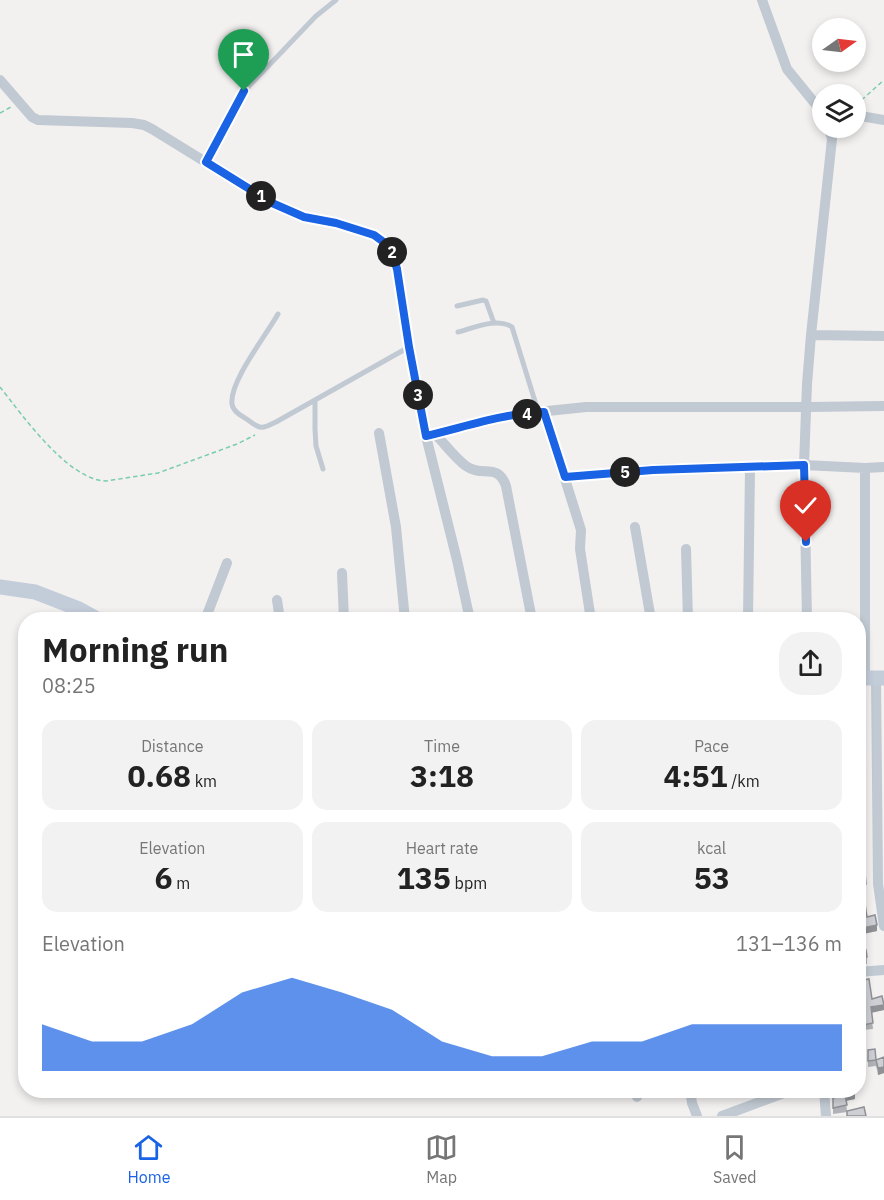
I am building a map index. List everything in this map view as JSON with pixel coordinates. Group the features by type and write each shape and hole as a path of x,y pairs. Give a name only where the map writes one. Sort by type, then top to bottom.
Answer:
{"main road":[{"path":"0,587 35,592 84,612"}],"street":[{"path":"762,0 787,69 812,100"},
{"path":"0,80 32,117 38,120 144,125 272,203 304,217 336,223 374,235 385,243 392,252 397,269 409,347 431,435 468,612"},
{"path":"866,117 884,120"},
{"path":"807,612 804,465 810,335 832,138"},
{"path":"810,335 884,336"},
{"path":"431,435 519,414 586,407 884,406"},
{"path":"541,412 565,477 581,530 580,549 590,612"},
{"path":"379,433 396,527 404,612"},
{"path":"431,435 466,466 474,470 499,473 504,478 530,612"},
{"path":"565,477 653,470 804,465 884,467"},
{"path":"748,612 750,468"},
{"path":"865,468 878,884 884,926"},
{"path":"635,527 650,612"},
{"path":"686,549 688,612"},
{"path":"208,612 227,563"},
{"path":"342,573 344,612"},
{"path":"277,600 279,612"},
{"path":"866,971 884,970"},
{"path":"691,1098 697,1116"},
{"path":"722,1116 770,1098"},
{"path":"825,1098 826,1116"}],"lane":[{"path":"206,162 244,91 316,16 336,0"},
{"path":"457,306 486,301 494,323"},
{"path":"278,314 269,331 251,354 235,388 232,402 236,412 258,428 315,400 409,347"},
{"path":"458,332 498,322 507,323 512,327 541,412"},
{"path":"315,400 316,446 323,469"}],"path":[{"path":"866,96 884,80"},
{"path":"0,387 44,441 76,470 99,481 158,473 237,444 252,437 261,428"}],"building":[{"path":"866,910 867,917 875,915 877,925 866,927"},
{"path":"869,979 872,999 882,996 884,1005 871,1007 873,1023 866,1024 866,980"},
{"path":"875,1049 876,1060 868,1061 868,1050"},
{"path":"884,1057 884,1067 878,1068 876,1060"},
{"path":"833,1098 846,1098 847,1105 833,1108"},
{"path":"864,1107 866,1116 847,1116 847,1111"}],"route":[{"path":"244,91 206,162 272,203 304,217 336,223 374,235 385,243 392,252 397,269 426,436 519,414 544,412 565,477 653,470 804,465 806,542"}]}
